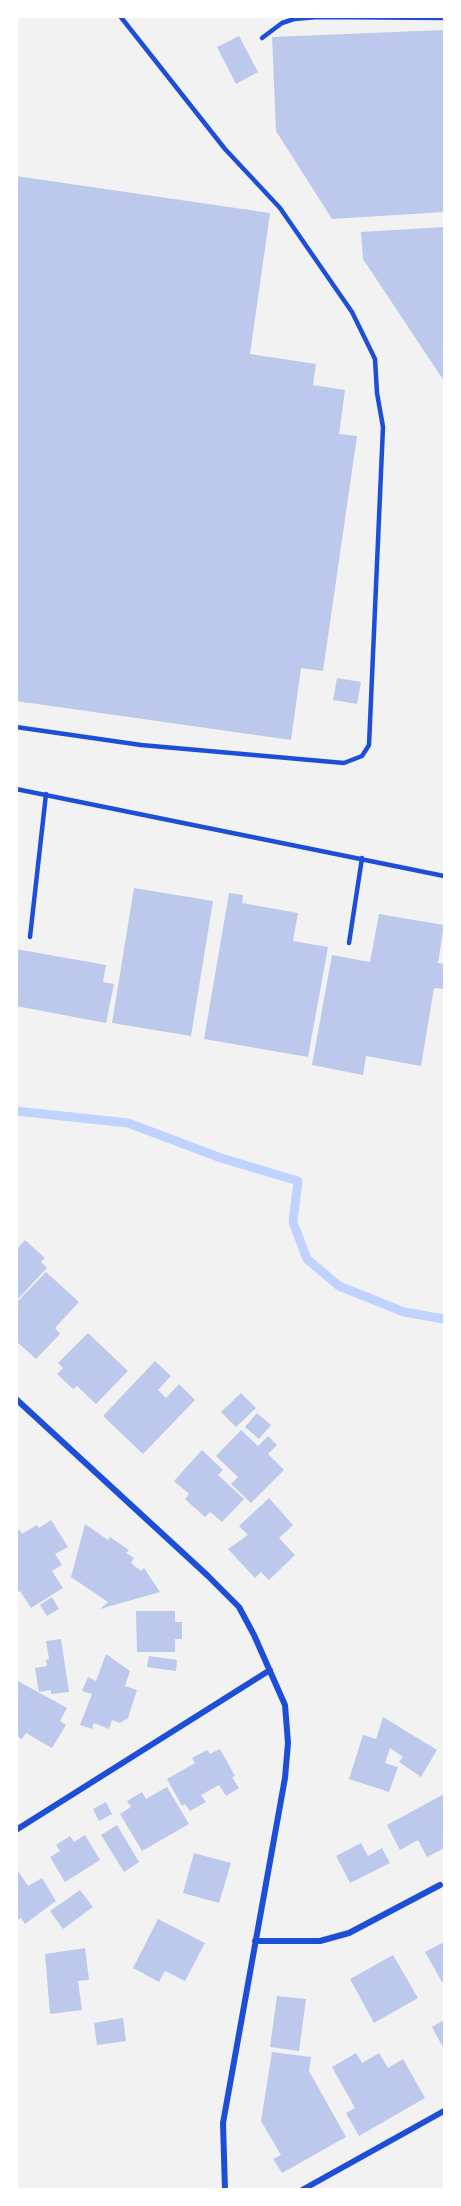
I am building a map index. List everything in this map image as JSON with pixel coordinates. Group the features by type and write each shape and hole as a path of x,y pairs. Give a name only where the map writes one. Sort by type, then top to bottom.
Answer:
{"street":[{"path":"16,1399 199,1567 239,1607 285,1705 288,1743 285,1778 223,2123 225,2190"},
{"path":"16,1830 270,1670"},
{"path":"255,1941 320,1941 349,1933 440,1885"},
{"path":"302,2190 444,2111"}],"lane":[{"path":"16,727 141,745 344,763 362,756 369,745 383,427 377,393 375,359 352,312 279,208 225,149 120,16"},
{"path":"262,38 282,23 294,19 318,17 444,18"},
{"path":"16,789 444,876"},
{"path":"30,937 46,794"},
{"path":"349,943 362,858"}],"building":[{"path":"444,30 444,212 332,219 276,131 272,37"},
{"path":"239,36 258,72 236,84 217,47"},
{"path":"16,176 270,213 250,354 316,364 313,385 345,390 339,434 357,436 323,671 301,668 291,740 16,701"},
{"path":"444,227 444,381 363,259 361,232"},
{"path":"337,678 361,682 357,704 333,700"},
{"path":"134,888 213,901 191,1036 112,1023"},
{"path":"229,893 243,895 242,903 298,913 293,941 328,947 308,1057 204,1039"},
{"path":"379,914 444,925 438,963 444,964 444,989 434,988 421,1066 366,1056 363,1075 312,1065 332,955 370,962"},
{"path":"16,949 106,965 103,982 114,984 106,1023 16,1006"},
{"path":"25,1240 45,1258 41,1262 47,1268 16,1301 16,1250"},
{"path":"46,1272 79,1302 55,1328 60,1334 36,1359 16,1341 16,1303"},
{"path":"88,1333 128,1371 96,1404 77,1386 73,1389 57,1374 63,1368 58,1363"},
{"path":"155,1361 171,1376 158,1390 166,1398 179,1384 195,1400 143,1454 103,1416"},
{"path":"241,1393 256,1408 236,1427 221,1412"},
{"path":"257,1413 271,1425 259,1439 245,1427"},
{"path":"241,1430 258,1446 268,1436 277,1445 268,1454 284,1470 251,1503 231,1484 238,1477 216,1456"},
{"path":"202,1450 223,1470 218,1475 244,1499 222,1522 210,1512 205,1517 185,1499 189,1494 174,1481"},
{"path":"269,1498 293,1525 279,1538 295,1555 269,1580 261,1572 255,1578 228,1549 248,1535 239,1526"},
{"path":"51,1520 68,1547 55,1554 62,1565 52,1571 63,1588 31,1608 20,1591 16,1593 16,1532 20,1530 22,1534 37,1525 39,1528"},
{"path":"85,1524 108,1540 110,1537 129,1550 126,1553 134,1558 131,1563 141,1571 144,1568 160,1592 100,1609 108,1602 71,1577"},
{"path":"52,1597 59,1609 47,1616 40,1605"},
{"path":"136,1611 175,1611 175,1622 182,1622 182,1639 175,1639 175,1652 137,1652"},
{"path":"61,1639 69,1692 51,1694 51,1690 39,1692 35,1668 47,1666 46,1660 49,1659 46,1641"},
{"path":"106,1654 130,1671 125,1686 137,1690 128,1718 120,1723 112,1720 109,1729 94,1723 92,1729 80,1725 92,1694 82,1691 88,1677 96,1681"},
{"path":"149,1656 177,1660 176,1671 147,1667"},
{"path":"16,1680 67,1708 60,1721 66,1725 52,1748 26,1733 22,1739 16,1736"},
{"path":"383,1717 437,1750 421,1777 399,1762 403,1757 390,1748 385,1763 398,1767 389,1792 349,1779 363,1735 376,1739"},
{"path":"220,1749 239,1788 226,1796 219,1785 201,1795 206,1802 190,1811 185,1804 182,1806 167,1779 195,1763 192,1758 207,1750 210,1754"},
{"path":"167,1787 189,1824 142,1851 120,1814 131,1807 127,1801 142,1792 146,1799"},
{"path":"444,1794 444,1848 427,1857 418,1840 400,1850 387,1825"},
{"path":"106,1802 112,1814 99,1821 93,1809"},
{"path":"117,1825 139,1862 124,1872 101,1835"},
{"path":"85,1835 100,1860 65,1882 50,1857 60,1851 56,1845 70,1836 74,1842"},
{"path":"361,1843 368,1856 382,1848 390,1863 350,1883 336,1856"},
{"path":"194,1853 231,1863 219,1903 183,1893"},
{"path":"16,1868 28,1886 42,1878 56,1901 25,1924 21,1918 16,1921"},
{"path":"80,1890 93,1907 63,1929 50,1911"},
{"path":"158,1919 205,1943 185,1981 165,1971 159,1982 133,1968"},
{"path":"444,1942 444,1981 442,1982 425,1952"},
{"path":"85,1948 89,1980 78,1981 82,2010 50,2014 45,1954"},
{"path":"393,1955 418,1998 374,2023 350,1979"},
{"path":"277,1996 306,1999 299,2051 270,2047"},
{"path":"123,2018 126,2041 97,2045 94,2023"},
{"path":"444,2020 444,2049 432,2027"},
{"path":"272,2052 311,2057 309,2071 346,2137 282,2173 273,2159 281,2155 261,2121"},
{"path":"356,2053 362,2063 379,2053 388,2068 403,2059 425,2098 359,2136 346,2113 355,2108 332,2067"}],"waterway":[{"path":"16,1111 128,1123 221,1158 298,1181 293,1222 307,1259 339,1286 404,1312 444,1319"}]}
